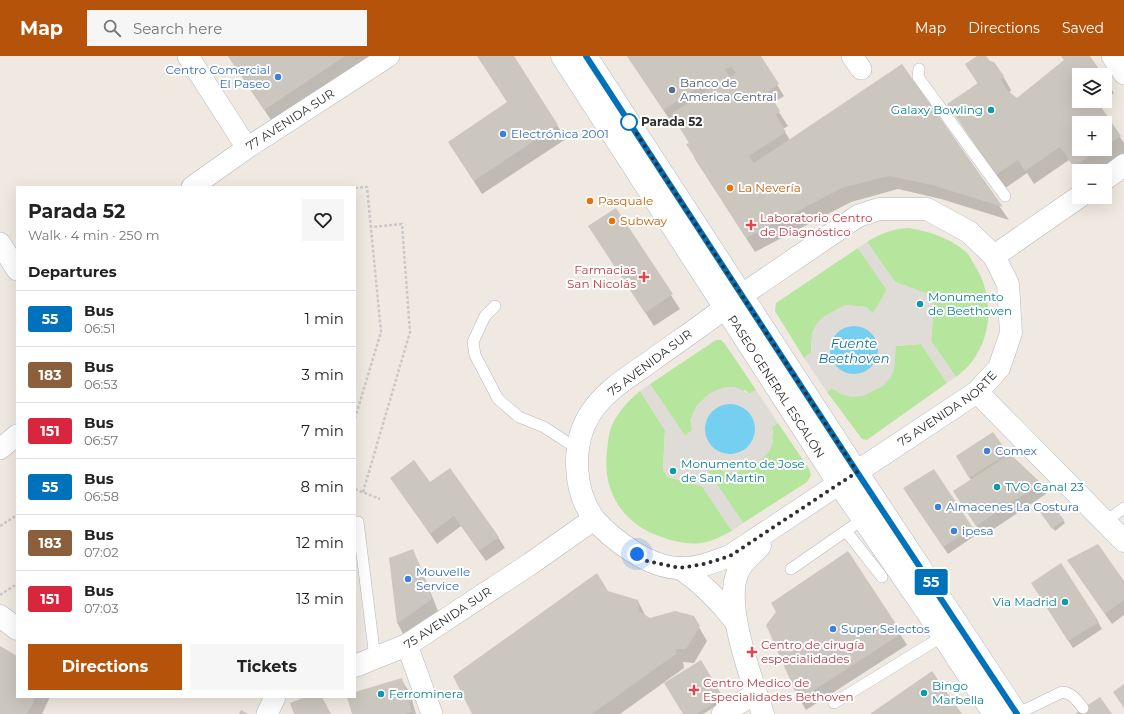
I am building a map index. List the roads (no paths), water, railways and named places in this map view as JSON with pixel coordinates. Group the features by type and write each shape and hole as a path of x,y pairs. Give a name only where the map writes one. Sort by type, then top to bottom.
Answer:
{"main road":[{"name":"PASEO GENERAL ESCALÓN","path":"562,56 734,302 857,472 1017,714"},
{"name":"PASEO GENERAL ESCALÓN","path":"586,56 734,302 839,484 855,525 943,636 994,714"},
{"path":"1112,174 1124,165"},
{"path":"994,256 1072,202"},
{"name":"75 AVENIDA NORTE","path":"734,302 858,216 879,209 927,209 969,232 994,256 1008,284 1011,333 998,368 977,392 857,472"},
{"name":"75 AVENIDA SUR","path":"734,302 628,377 609,392 590,413 576,448 579,487 594,519 615,540 647,561 680,568 704,564 730,556 857,472"},
{"path":"977,392 1124,541"},
{"name":"75 AVENIDA SUR","path":"365,662 407,645 497,586 594,519"},
{"path":"763,714 736,622 733,592 737,573 741,564 759,547 775,526"},
{"path":"680,568 695,578 718,598 736,622"},
{"path":"0,616 16,628"}],"street":[{"path":"188,56 247,148"},
{"name":"77 AVENIDA SUR","path":"193,186 247,148 390,56"},
{"path":"1112,56 1124,74"},
{"path":"0,243 16,268"},
{"path":"0,449 16,436"},
{"path":"407,645 432,714"},
{"path":"722,714 756,693"},
{"path":"267,714 275,698"}],"lane":[{"path":"919,69 918,77 1005,196"},
{"path":"495,306 485,316 473,342 475,354 498,399 519,418 544,427 576,448"},
{"path":"1105,522 1124,508"},
{"path":"358,522 365,662"},
{"path":"791,569 855,525 882,577"},
{"path":"834,703 943,636"},
{"path":"1017,714 1062,692 1068,692 1074,696 1083,708"}],"water":[{"name":"Fuente Beethoven","path":"854,326 863,328 871,333 876,341 878,350 876,359 871,367 863,372 854,374 845,372 837,367 832,359 830,350 832,341 837,333 845,328"},
{"path":"725,404 735,404 748,411 755,424 755,434 748,447 735,454 725,454 716,450 709,443 705,434 705,424 709,415 716,408"}],"place":[{"name":"Centro Comercial El Paseo","path":"278,77"},
{"name":"Banco de America Central","path":"672,90"},
{"name":"Galaxy Bowling","path":"991,110"},
{"name":"Parada 52","path":"629,122"},
{"name":"Electrónica 2001","path":"503,134"},
{"name":"La Nevería","path":"730,188"},
{"name":"Pasquale","path":"590,201"},
{"name":"Subway","path":"612,221"},
{"name":"Laboratorio Centro de Diagnóstico","path":"751,225"},
{"name":"Farmacias San Nicolás","path":"644,277"},
{"name":"Monumento de Beethoven","path":"920,304"},
{"name":"Comex","path":"987,451"},
{"name":"Monumento de Jose de San Martin","path":"673,471"},
{"name":"TVO Canal 23","path":"997,487"},
{"name":"Almacenes La Costura","path":"938,507"},
{"name":"ipesa","path":"954,531"},
{"name":"Mouvelle Service","path":"408,579"},
{"name":"Via Madrid","path":"1065,602"},
{"name":"Super Selectos","path":"833,629"},
{"name":"Centro de cirugía especialidades","path":"752,652"},
{"name":"Centro Medico de Especialidades Bethoven","path":"694,690"},
{"name":"Bingo Marbella","path":"924,693"},
{"name":"Ferrominera","path":"381,694"}]}
